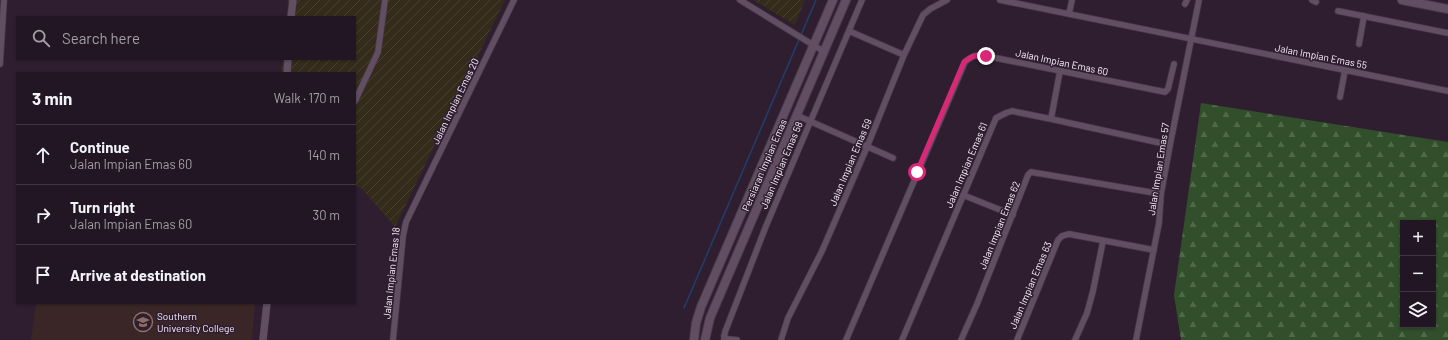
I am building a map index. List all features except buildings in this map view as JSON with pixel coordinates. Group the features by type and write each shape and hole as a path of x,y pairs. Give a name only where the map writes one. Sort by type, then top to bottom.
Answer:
{"main road":[{"name":"Persiaran Impian Emas","path":"694,340 696,323 701,306 833,0"},
{"name":"Persiaran Impian Emas","path":"705,340 710,318 846,0"},
{"path":"1402,0 1448,9"}],"street":[{"path":"0,64 4,0"},
{"path":"291,16 293,0"},
{"path":"356,99 378,52 384,0"},
{"name":"Jalan Impian Emas 20","path":"413,210 514,0"},
{"path":"740,0 812,46 823,51"},
{"name":"Jalan Impian Emas 58","path":"724,338 724,332 766,226 862,0"},
{"name":"Jalan Impian Emas 59","path":"781,340 788,318 822,251 867,147 904,55 923,15 930,9 947,0"},
{"path":"1000,0 1191,40"},
{"path":"1069,14 1072,0"},
{"name":"Jalan Impian Emas 57","path":"1136,340 1159,223 1170,145 1199,0"},
{"path":"1338,11 1448,33"},
{"path":"1359,44 1364,16"},
{"path":"849,31 904,55"},
{"name":"Jalan Impian Emas 55","path":"1191,40 1448,90"},
{"name":"Jalan Impian Emas 60","path":"846,340 964,62 977,54 1165,92 1168,89 1174,64"},
{"path":"287,72 288,60"},
{"path":"1340,97 1345,70"},
{"path":"1051,119 1060,71"},
{"name":"Jalan Impian Emas 61","path":"902,340 996,118 1012,112 1170,145"},
{"path":"796,115 893,158"},
{"name":"Jalan Impian Emas 62","path":"961,340 1028,175 1031,172 1162,194"},
{"path":"963,195 1013,215"},
{"name":"Jalan Impian Emas 18","path":"393,340 404,229 413,210"},
{"name":"Jalan Impian Emas 63","path":"1017,340 1058,240 1062,236 1069,234 1154,250"},
{"path":"1075,340 1087,313 1103,241"},
{"path":"263,340 267,304"},
{"path":"724,338 737,340"}],"shaded area":[{"path":"288,0 505,0 395,227 362,189 356,186 356,72 281,72 283,60 356,60 356,16 287,16"},
{"path":"753,0 805,0 795,25"},
{"name":"Southern University College","path":"36,304 255,304 252,340 31,340"}],"green space":[{"path":"1201,103 1448,142 1448,340 1181,340 1174,295"}],"waterway":[{"path":"684,308 816,0"}],"place":[{"name":"Southern University College","path":"143,322"}],"route":[{"path":"917,172 964,62 977,54 986,56"}]}
